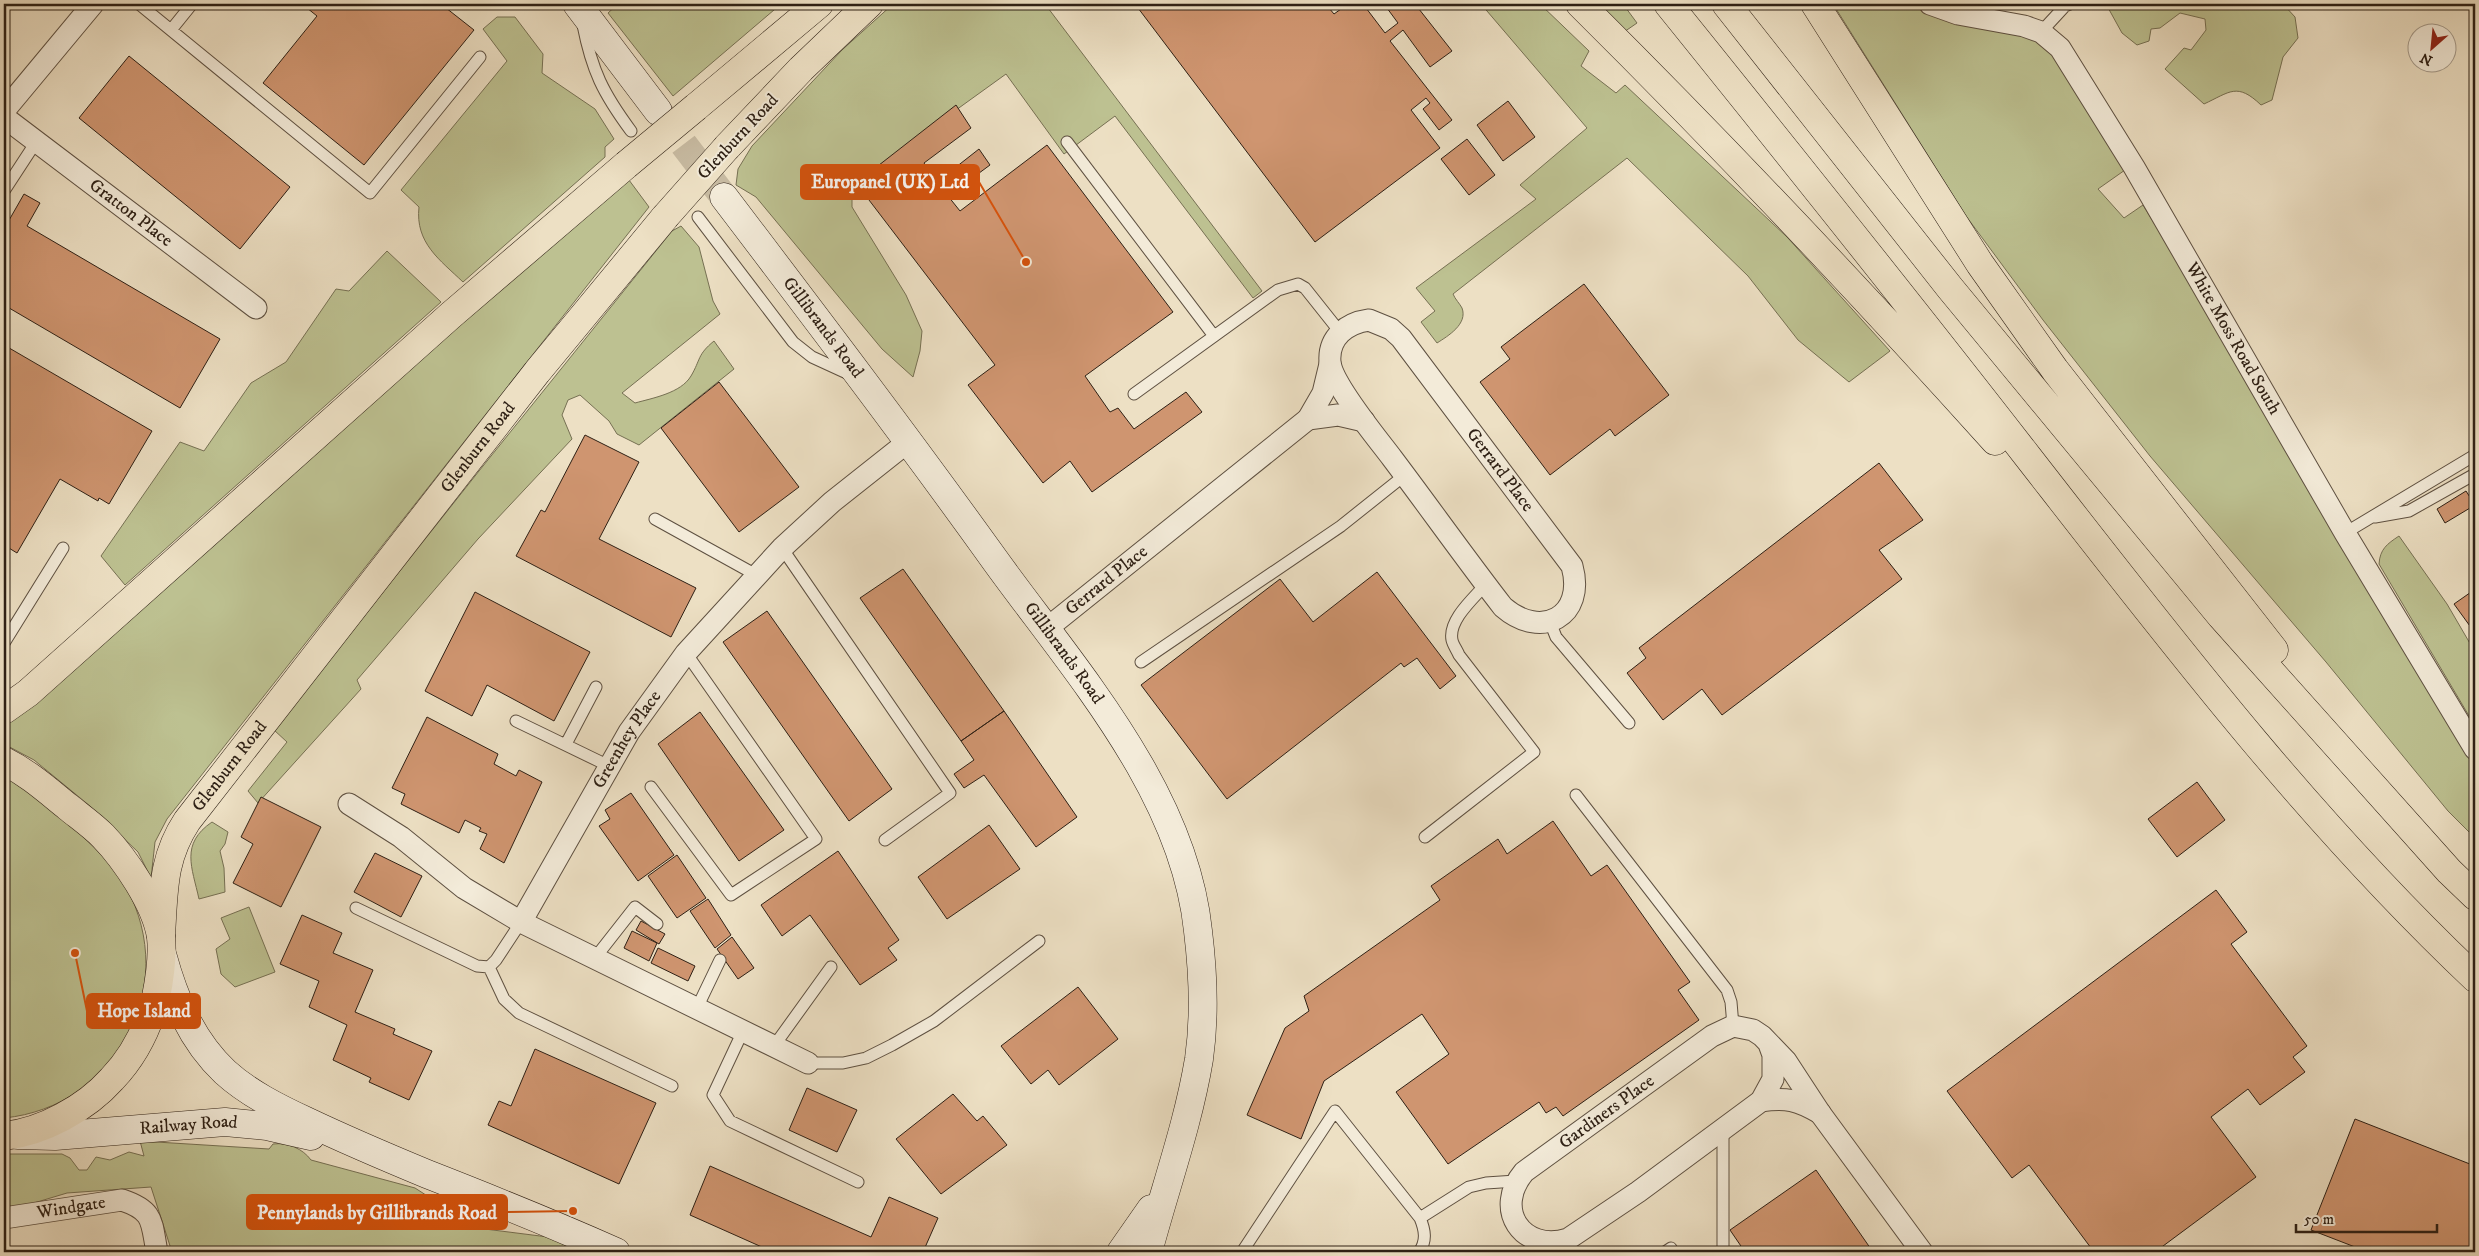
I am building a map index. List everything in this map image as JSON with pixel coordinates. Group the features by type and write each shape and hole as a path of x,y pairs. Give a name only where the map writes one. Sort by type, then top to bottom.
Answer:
{"main road":[{"path":"4,710 28,694 451,315 819,4"},
{"name":"Glenburn Road","path":"8,1136 75,1110 102,1090 123,1068 140,1042 151,1017 159,985 168,858 174,840 186,820 537,372 665,217 801,69 869,4"},
{"path":"1580,4 1707,130 1898,333 2155,619"},
{"path":"1668,4 1917,314 2221,702 2365,869 2475,978"},
{"path":"1726,4 1950,288 2209,601 2449,871 2475,896"},
{"path":"1815,4 1980,264 2055,370 2449,871"},
{"path":"4,760 28,774 102,835 120,856 149,903 161,944"}],"street":[{"path":"4,111 92,4"},
{"name":"White Moss Road South","path":"1930,4 1958,14 2024,26 2041,32 2060,48 2134,167 2345,533 2475,749"},
{"path":"579,6 658,111"},
{"name":"Gratton Place","path":"4,117 256,308"},
{"name":"Gillibrands Road","path":"724,198 909,442 1094,695 1136,758 1161,805 1190,881 1198,929 1202,990 1200,1055 1188,1115 1148,1252"},
{"name":"Gerrard Place","path":"1045,630 1308,420 1323,393 1331,352 1340,332 1357,321 1369,320 1391,328 1401,338 1572,566 1575,577 1573,599 1561,616 1550,622"},
{"path":"1330,364 1364,421 1486,584 1513,615 1531,623 1550,622"},
{"name":"Gerrard Place","path":"1308,420 1338,415 1364,421"},
{"name":"Greenhey Place","path":"521,922 629,732 686,653 782,548 832,502 909,442"},
{"path":"349,804 400,837 464,888 521,922 808,1063"},
{"name":"Railway Road","path":"161,944 172,988 191,1030 226,1072 282,1110 363,1149 530,1214 616,1252"},
{"path":"1733,1026 1753,1030 1786,1061 1820,1113 1922,1252"},
{"name":"Gardiners Place","path":"1516,1181 1524,1172 1712,1036 1733,1026"},
{"path":"1516,1181 1510,1203 1515,1222 1528,1236 1547,1242 1558,1242 1568,1239 1638,1192 1761,1101 1773,1079 1773,1055 1768,1044"},
{"path":"1761,1101 1790,1100 1802,1102 1820,1113"},
{"name":"Railway Road","path":"8,1136 55,1136 225,1122 267,1126 363,1149"},
{"name":"Gillibrands Road","path":"1121,1252 1136,1234 1167,1182"},
{"name":"Windgate","path":"4,1218 122,1200 138,1205 150,1215 158,1252"}],"lane":[{"path":"139,4 370,193 480,57"},
{"path":"171,30 192,4"},
{"path":"2041,32 2065,6 2070,4"},
{"path":"579,6 588,52 595,75 604,93 631,131"},
{"path":"4,191 36,142"},
{"path":"1067,142 1214,336"},
{"path":"698,217 793,342 812,357 864,382"},
{"path":"1134,394 1278,290 1298,284 1305,288 1340,332"},
{"path":"2345,533 2475,455"},
{"path":"2371,517 2409,511 2475,474"},
{"path":"1141,662 1341,526 1405,475"},
{"path":"655,519 758,576"},
{"path":"4,643 63,548"},
{"path":"782,548 950,793 885,840"},
{"path":"1425,837 1534,752 1459,655 1452,640 1452,629 1457,619 1486,584"},
{"path":"1550,622 1556,638 1629,723"},
{"path":"652,788 732,895 816,839 686,653"},
{"path":"566,744 596,687"},
{"path":"516,721 609,766"},
{"path":"1576,795 1727,990 1731,1002 1733,1026"},
{"path":"595,958 635,907 657,924"},
{"path":"356,908 477,966 489,967 496,960 521,922"},
{"path":"808,1063 843,1063 866,1058 892,1045 934,1021 1039,941"},
{"path":"697,1008 720,960"},
{"path":"489,967 504,998 518,1013 672,1086"},
{"path":"774,1046 831,967"},
{"path":"743,1031 713,1095 730,1121 858,1182"},
{"path":"1242,1252 1335,1111 1420,1218 1425,1229 1425,1238 1419,1252"},
{"path":"1723,1129 1723,1252"},
{"path":"1420,1218 1469,1188 1486,1183 1516,1181"}],"green space":[{"path":"618,4 781,4 673,96 608,13"},
{"path":"893,4 1045,4 1262,291 1253,298 1115,116 1064,154 1006,74 852,185 852,207 906,295 922,331 920,351 913,377 882,349 756,197 736,185 738,169 752,146 842,50"},
{"path":"1481,4 1540,4 1589,51 1581,66 1616,93 1625,85 1787,237 1890,351 1849,382 1798,340 1748,276 1627,158 1453,294 1462,308 1462,319 1456,329 1437,343 1421,322 1435,311 1416,288 1536,199 1520,185 1587,128"},
{"path":"1594,4 1623,4 1637,23 1624,32"},
{"path":"1833,4 1917,4 1945,16 2020,33 2041,42 2054,52 2125,170 2098,189 2124,218 2143,205 2475,746 2475,838 2448,811 2326,662 2150,456 2043,320 1966,216"},
{"path":"1977,4 2016,4 2016,9"},
{"path":"2106,4 2283,4 2295,17 2298,38 2283,57 2272,100 2261,105 2246,93 2233,91 2204,104 2165,69 2184,48 2191,50 2206,30 2205,19 2180,13 2160,28 2151,29 2149,41 2137,45 2122,33"},
{"path":"497,17 515,17 543,54 542,73 595,109 614,139 605,147 605,157 463,282 431,250 421,231 419,207 401,190 507,61 483,29"},
{"path":"626,176 649,207 167,819 155,842 151,878 138,852 90,806 34,760 4,744 4,717"},
{"path":"681,226 699,247 713,301 720,314 622,393 635,403 674,391 681,387 691,376 702,354 714,341 734,369 639,445 617,434 609,421 580,395 568,400 562,415 572,439 478,539 357,680 361,689 258,803 248,791 287,742 274,730 672,231"},
{"path":"387,251 441,302 125,585 101,556 180,442 204,451 251,383 286,362 336,289 349,291"},
{"path":"2399,536 2447,604 2475,652 2475,726 2379,564 2385,547"},
{"path":"4,776 19,785 71,826 117,873 126,887 141,925 146,964 141,1001 128,1036 106,1066 78,1091 44,1109 4,1118"},
{"path":"212,822 228,832 225,844 220,851 224,868 225,892 199,899 192,866 192,848 195,839"},
{"path":"249,907 275,972 235,987 221,974 216,949 230,939 221,918"},
{"path":"140,1141 269,1149 273,1144 290,1145 308,1156 311,1160 415,1188 477,1228 548,1237 579,1252 172,1252 151,1187 67,1193 4,1212 4,1154 62,1154 70,1158 79,1170 87,1170 96,1157 110,1160 129,1152 144,1156"}],"building":[{"path":"302,4 441,4 474,30 364,165 263,83 317,16"},
{"path":"1135,4 1334,4 1329,8 1334,14 1348,4 1363,4 1385,33 1398,23 1384,4 1415,4 1452,51 1430,67 1403,30 1390,41 1452,120 1439,130 1423,109 1430,103 1426,98 1411,110 1440,148 1315,242"},
{"path":"129,56 290,187 240,249 79,118"},
{"path":"1508,101 1535,137 1503,161 1477,125"},
{"path":"956,105 971,128 924,163 937,182 979,149 990,165 948,196 960,211 1047,145 1173,312 1085,376 1110,412 1118,408 1134,429 1186,392 1202,412 1092,492 1070,461 1043,483 968,385 995,365 856,183"},
{"path":"1467,139 1495,175 1469,195 1441,159"},
{"path":"24,194 40,203 27,226 220,339 180,408 4,305 4,229"},
{"path":"1584,284 1669,395 1615,436 1610,429 1550,475 1480,382 1510,359 1501,347"},
{"path":"4,345 152,431 109,504 99,498 98,501 60,479 17,553 4,545"},
{"path":"719,382 799,487 739,532 661,428"},
{"path":"585,435 639,462 599,539 696,588 671,637 516,556 541,510 545,512"},
{"path":"1879,463 1923,520 1879,550 1902,579 1722,715 1702,689 1663,720 1627,673 1646,658 1639,648"},
{"path":"2466,491 2475,505 2445,523 2437,509"},
{"path":"903,569 1004,711 961,741 860,598"},
{"path":"1377,572 1456,676 1440,689 1417,658 1404,667 1401,663 1227,799 1141,685 1280,579 1313,622"},
{"path":"2474,590 2475,592 2475,633 2454,604"},
{"path":"475,592 590,652 554,721 487,685 472,716 425,691"},
{"path":"767,611 892,789 849,821 723,642"},
{"path":"1004,711 1077,817 1036,847 984,775 964,788 954,774 974,760 961,741"},
{"path":"700,712 784,830 739,861 658,744"},
{"path":"427,717 498,754 494,764 516,776 519,770 542,782 504,863 480,849 487,834 479,831 481,828 465,820 459,833 401,804 405,794 392,788"},
{"path":"2197,782 2225,820 2177,857 2148,819"},
{"path":"631,793 674,855 638,881 599,826 610,819 605,810"},
{"path":"261,797 321,827 281,907 233,883 253,844 241,837"},
{"path":"1553,821 1591,876 1607,865 1690,982 1678,990 1699,1020 1563,1116 1556,1107 1546,1113 1539,1102 1448,1164 1396,1092 1449,1054 1422,1014 1324,1081 1301,1139 1247,1115 1285,1028 1309,1011 1304,996 1440,900 1431,886 1498,839 1507,854"},
{"path":"989,825 1020,869 947,919 918,877"},
{"path":"838,851 899,940 888,948 897,960 860,985 810,915 782,936 761,905"},
{"path":"375,853 422,876 401,917 354,892"},
{"path":"677,855 706,898 677,918 648,876"},
{"path":"2216,890 2247,932 2231,944 2307,1046 2293,1057 2305,1072 2260,1105 2248,1089 2211,1117 2256,1177 2155,1252 2094,1252 2029,1165 2012,1178 1947,1091"},
{"path":"708,899 731,935 715,948 690,911"},
{"path":"302,915 342,933 333,953 373,970 355,1012 395,1029 393,1034 432,1051 409,1100 369,1082 371,1078 333,1060 347,1025 309,1007 319,981 280,964"},
{"path":"641,921 665,934 659,944 636,930"},
{"path":"632,931 657,943 649,961 624,948"},
{"path":"732,937 754,968 738,979 717,949"},
{"path":"658,948 695,966 688,981 651,963"},
{"path":"1078,987 1118,1039 1059,1085 1048,1070 1031,1084 1001,1046"},
{"path":"535,1049 656,1103 619,1184 488,1125 499,1101 511,1106"},
{"path":"807,1088 857,1110 837,1152 789,1130"},
{"path":"953,1094 977,1121 983,1116 1007,1145 941,1194 896,1139"},
{"path":"2355,1119 2475,1166 2475,1252 2368,1252 2311,1230"},
{"path":"710,1166 871,1237 889,1197 938,1218 923,1252 773,1252 690,1215"},
{"path":"1816,1170 1873,1252 1745,1252 1730,1230"}],"tunnel":[{"path":"658,111 724,197"}],"place":[{"name":"Europanel (UK) Ltd","path":"1026,262"},
{"name":"Hope Island","path":"75,953"},
{"name":"Pennylands by Gillibrands Road","path":"573,1211"}]}
